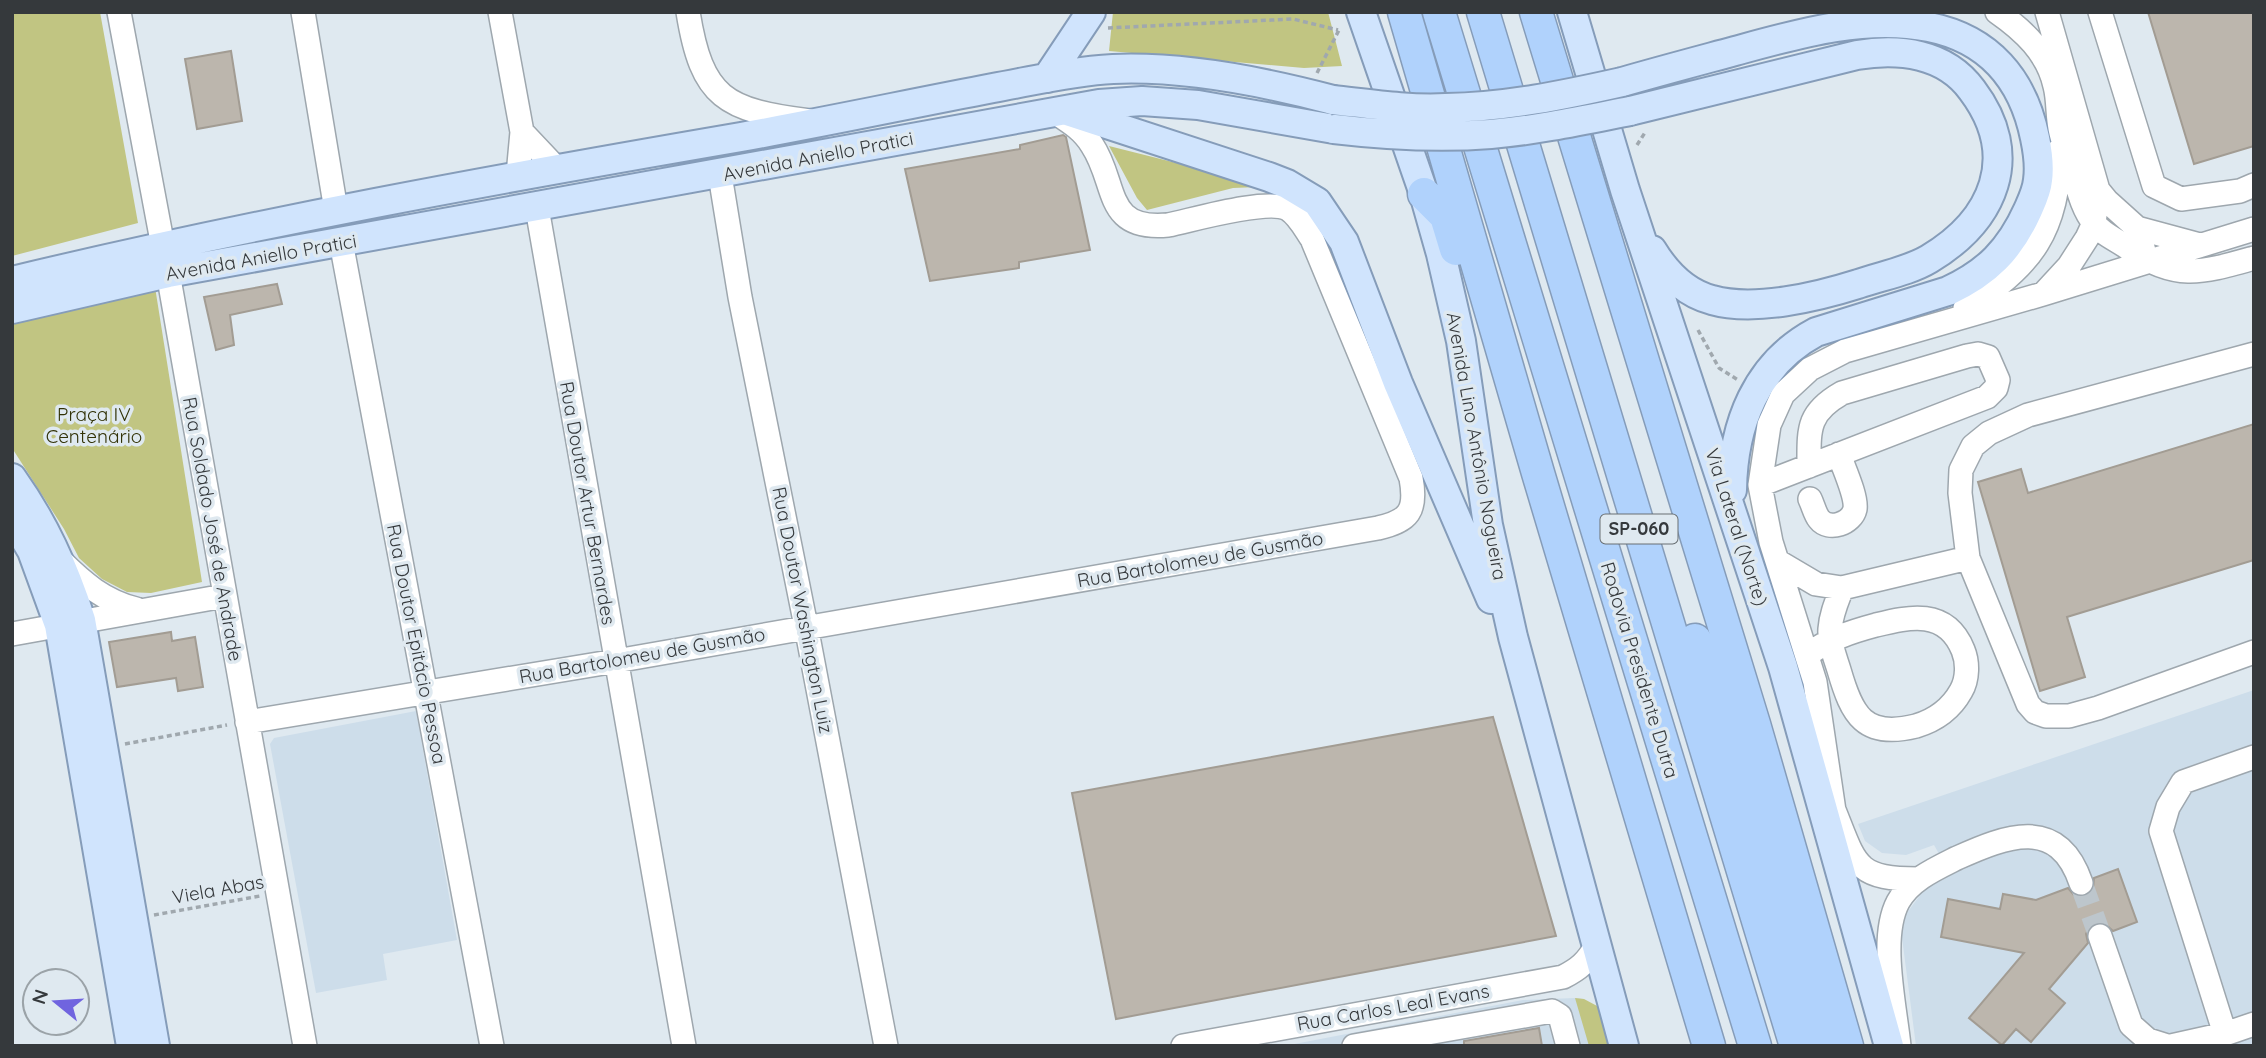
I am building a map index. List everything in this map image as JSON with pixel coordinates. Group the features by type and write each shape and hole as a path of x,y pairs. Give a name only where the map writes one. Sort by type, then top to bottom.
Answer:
{"highway":[{"path":"1404,12 1709,1046"},
{"name":"Rodovia Presidente Dutra","path":"1439,12 1755,1046"},
{"name":"SP-060","path":"1536,12 1754,724 1847,1046"},
{"name":"Rodovia Presidente Dutra","path":"1485,18 1796,1046"},
{"path":"1424,194 1446,216 1511,430 1538,473"},
{"path":"1647,556 1693,634 1824,1046"}],"main road":[{"name":"Avenida Lino Antônio Nogueira","path":"1361,12 1424,194 1461,341 1488,525 1513,637 1624,1046"},
{"name":"Via Lateral (Norte)","path":"1572,12 1625,190 1783,667 1889,1046"},
{"path":"1800,33 1853,12"},
{"path":"1732,510 1732,476 1738,433 1755,389 1781,356 1799,341 1816,332 1948,291 1990,266 2016,235 2034,196 2038,180 2039,158 2035,138 2029,113 2020,93 2010,75 1993,57 1973,42 1954,32 1905,23 1881,22 1800,33"},
{"path":"1047,78 1096,24"},
{"name":"Avenida Aniello Pratici","path":"12,281 162,245 518,175 824,123 1047,78 1111,69 1164,70 1381,106 1459,108 1525,102 1622,82 1800,33"},
{"name":"Avenida Aniello Pratici","path":"12,309 169,273 1099,104 1142,102 1198,105 1378,134 1489,134 1638,120 1857,55 1881,51 1922,55 1943,65 1959,77 1982,104 1995,132 1998,148 1992,195 1978,218 1966,232 1926,261 1825,293 1757,303 1725,303 1687,290 1667,272 1655,256 1642,234 1625,190"},
{"path":"1059,111 1269,177 1287,184 1317,202 1344,242 1409,408 1487,589 1513,637"},
{"path":"12,478 34,508 60,560 131,1046"},
{"path":"12,517 70,623 155,1046"}],"street":[{"name":"Rua Soldado José de Andrade","path":"119,12 169,273 305,1046"},
{"path":"303,12 337,210"},
{"path":"500,12 522,132 518,175"},
{"path":"688,12 699,63 715,90 728,100 751,110 824,123"},
{"path":"1939,324 1996,289 2022,265 2039,242 2052,212 2060,178 2056,86 2042,56 2024,33 1997,12"},
{"path":"2048,12 2098,190 2106,201 2137,228 2200,245"},
{"path":"2100,12 2154,186 2181,198 2240,191 2254,186"},
{"name":"Rua Bartolomeu de Gusmão","path":"247,722 616,661 1378,528 1402,521 1413,499 1411,478 1312,239 1298,218 1289,210 1271,204 1168,225 1153,227 1139,224 1125,217 1118,209 1101,160 1086,136 1059,111"},
{"path":"2060,131 2079,192 2094,223 2147,261 2185,272 2206,271 2254,258"},
{"path":"522,132 556,169"},
{"name":"Rua Doutor Washington Luiz","path":"720,174 740,297 886,1046"},
{"path":"2043,294 2069,266 2094,223 2098,190"},
{"name":"Rua Doutor Artur Bernardes","path":"537,208 684,1046"},
{"path":"2137,228 2147,261"},
{"path":"1876,1006 1834,809 1815,682 1764,515 1760,485 1769,425 1783,394 1810,369 1845,351 2254,229"},
{"name":"Rua Doutor Epitácio Pessoa","path":"341,242 492,1046"},
{"path":"1760,485 1987,397 1996,388 1998,380 1988,358 1978,354 1967,356 1842,393 1824,403 1810,424 1809,466"},
{"path":"2254,354 2028,415 1989,433 1973,446 1961,470 1960,493 1968,558 2028,704 2035,712 2046,716 2069,716 2254,652"},
{"path":"1810,499 1819,520 1825,524 1833,526 1844,523 1853,514 1855,503 1839,454"},
{"path":"1777,561 1816,584 1842,588 1968,558"},
{"path":"60,560 95,592 121,605 142,610"},
{"path":"1807,655 1830,640 1844,634 1907,617 1920,617 1946,627 1956,637 1964,651 1967,669 1964,687 1942,714 1924,723 1898,730 1881,730 1867,724 1855,714 1847,698 1830,640 1832,613 1842,588"},
{"path":"12,634 224,596"},
{"path":"2225,1034 2161,831 2168,807 2183,782 2254,757"},
{"path":"1834,809 1849,846 1864,869 1879,877 1919,879"},
{"path":"1899,1046 1890,962 1890,926 1904,893 1919,879 1985,845 2020,836 2042,839 2058,846 2068,856 2081,883"},
{"path":"2100,936 2131,1025 2148,1040 2169,1046 2225,1034 2254,1024"},
{"name":"Rua Carlos Leal Evans","path":"1195,1045 1231,1041 1563,977 1581,967 1596,946"},
{"name":"Rua Carlos Leal Evans","path":"1563,977 1585,980 1608,993"},
{"path":"1354,1046 1552,1011 1560,1016 1568,1046"}],"path":[{"path":"1096,24 1107,28 1293,19 1338,30 1318,69"},
{"path":"1636,148 1638,120"},
{"path":"1693,322 1719,368 1755,389"},
{"path":"129,743 247,722"},
{"name":"Viela Abas","path":"162,914 279,892"}],"shaded area":[{"path":"2254,690 2254,1046 1916,1046 1900,922 1924,890 1951,875 1934,845 1906,855 1882,853 1865,841 1858,824"},
{"path":"416,711 457,940 383,954 387,980 316,993 270,744 274,738"},
{"path":"1584,999 1609,1046 1284,1046 1523,1000"}],"green space":[{"path":"12,12 100,12 138,223 12,256"},
{"path":"1113,12 1328,12 1342,66 1304,68 1109,51"},
{"path":"1109,146 1248,181 1257,187 1233,188 1147,210 1137,198"},
{"name":"Praça IV Centenário","path":"155,287 202,582 151,593 127,592 102,579 79,558 64,529 12,448 12,321"},
{"path":"1575,998 1584,999 1599,1007 1610,1046 1589,1046"}],"building":[{"path":"2148,12 2254,12 2254,146 2194,164"},
{"path":"231,51 242,121 197,129 185,59"},
{"path":"1063,135 1066,137 1090,250 1019,262 1019,268 930,281 905,169 1020,149 1020,145"},
{"path":"277,284 282,304 230,315 234,345 216,350 204,297"},
{"path":"2254,424 2254,560 2067,617 2085,677 2040,691 1978,482 2021,469 2028,493"},
{"path":"171,632 172,641 195,637 203,687 178,691 176,678 117,687 109,642"},
{"path":"1493,717 1556,936 1116,1019 1072,793"},
{"path":"2118,869 2137,922 2113,931 2103,922 2090,926 2086,934 2088,943 2049,989 2065,1003 2031,1042 2016,1029 2002,1045 1969,1018 2024,953 1941,937 1948,899 2000,909 2003,894 2036,900 2068,888 2074,895 2086,896 2093,890 2094,878"},
{"path":"1539,1028 1542,1046 1464,1046 1464,1041"}],"tunnel":[{"path":"2081,883 2100,936"}]}
